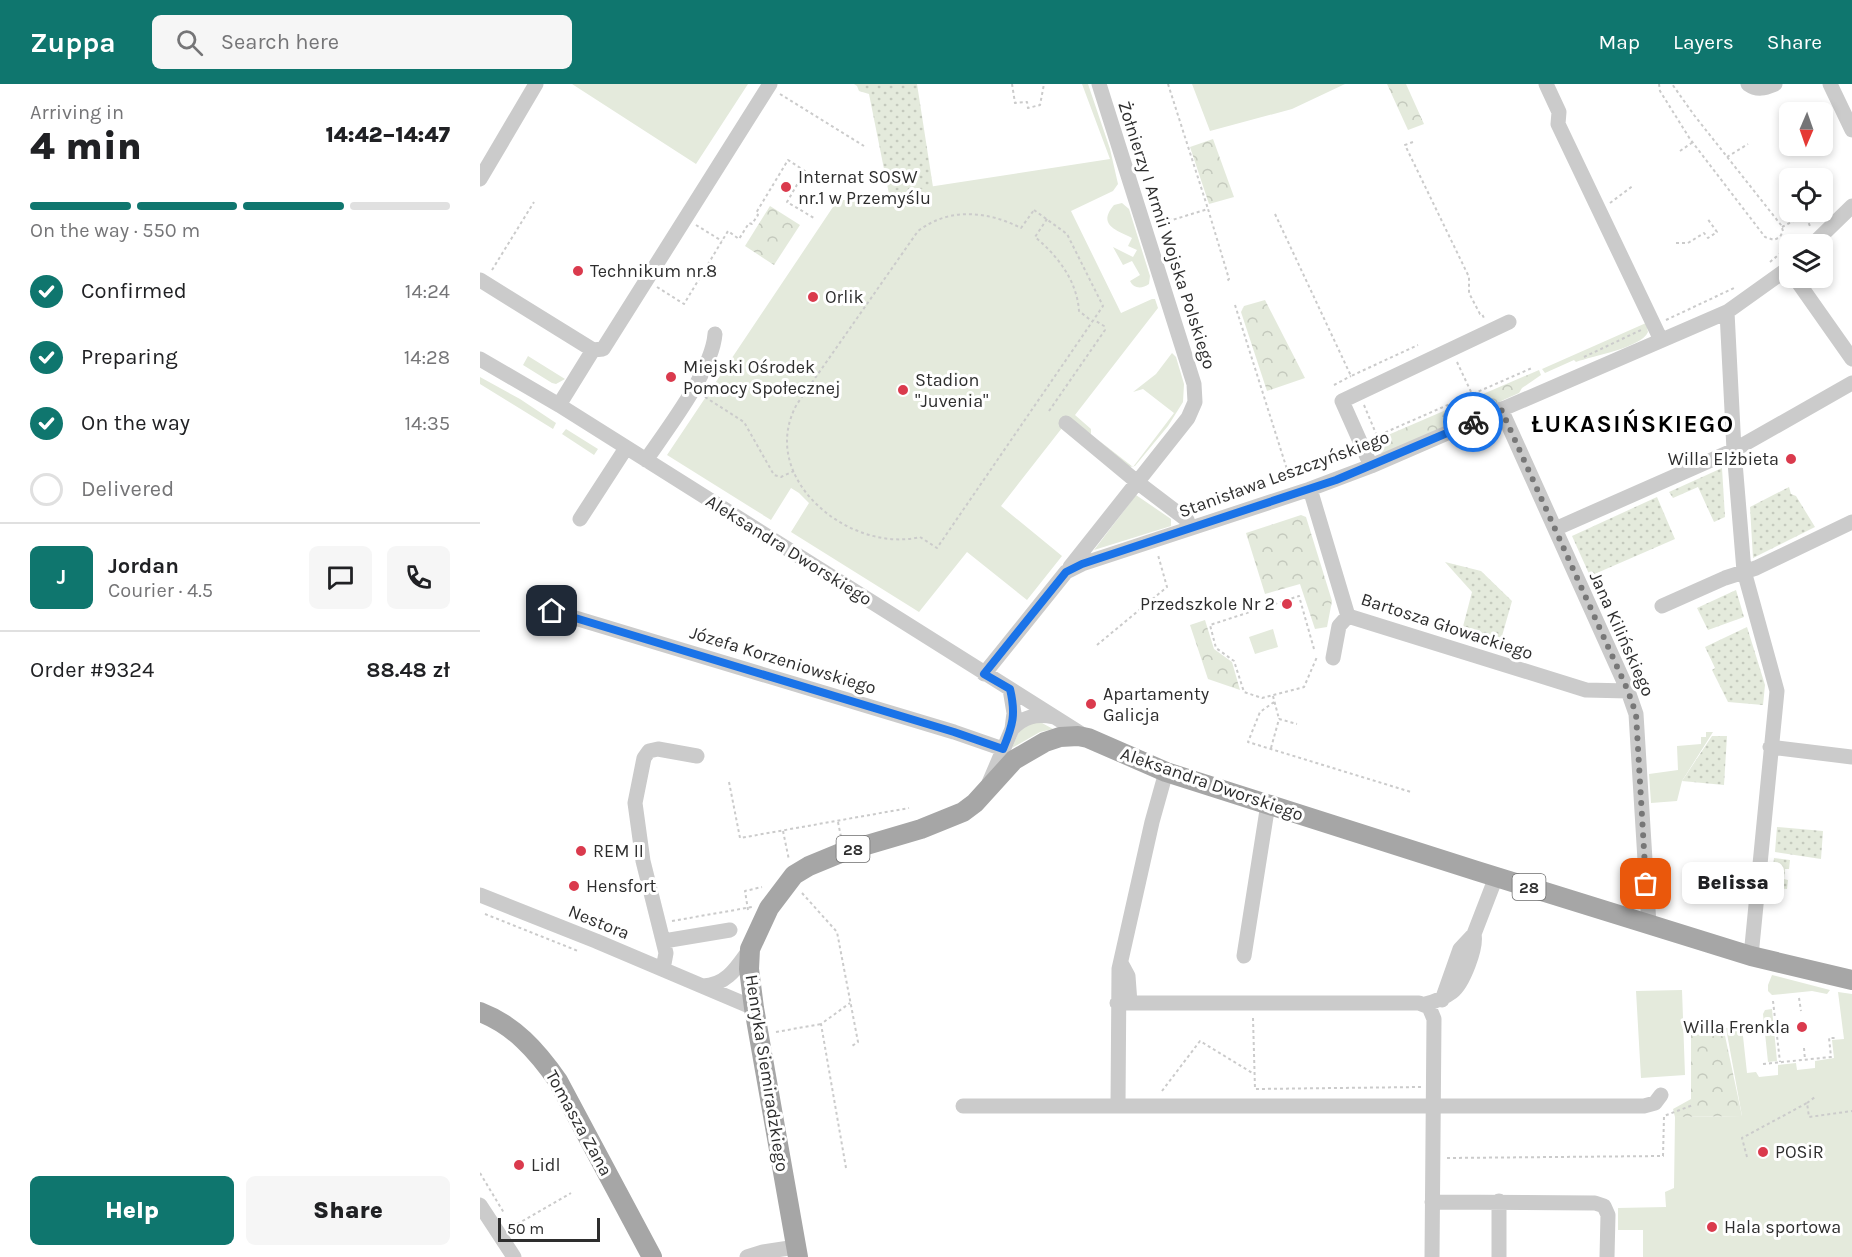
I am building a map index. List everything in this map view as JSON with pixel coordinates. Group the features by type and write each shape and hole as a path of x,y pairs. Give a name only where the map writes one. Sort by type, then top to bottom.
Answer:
{"main road":[{"name":"Henryka Siemiradzkiego","path":"797,1252 749,969 750,949 769,908 792,870 922,828 963,812 975,803 1014,760 1045,742 1060,737 1088,738"},
{"name":"Aleksandra Dworskiego","path":"1088,738 1166,772 1496,877 1751,956 1852,980"},
{"name":"Tomasza Zana","path":"480,1012 495,1018 516,1033 536,1052 551,1071 652,1257"}],"street":[{"path":"480,178 536,84"},
{"name":"Żołnierzy I Armii Wojska Polskiego","path":"1066,572 1188,418 1195,402 1194,384 1099,84"},
{"path":"1546,84 1558,112 1558,124 1661,340"},
{"path":"1748,84 1756,89 1775,84"},
{"path":"1830,84 1848,110 1852,130"},
{"path":"482,281 593,350 603,350 769,86"},
{"path":"1823,234 1852,206"},
{"name":"Stanisława Leszczyńskiego","path":"984,674 1066,572 1082,564 1310,489 1371,466 1727,312 1779,278"},
{"path":"1802,288 1852,359"},
{"path":"1727,312 1734,450 1744,571 1777,691 1751,956"},
{"path":"1371,466 1342,401 1509,322"},
{"path":"646,460 706,367 714,345 715,334"},
{"path":"559,405 593,350"},
{"name":"Aleksandra Dworskiego","path":"480,359 559,405 1088,738"},
{"path":"1555,529 1734,450 1852,383"},
{"name":"Jana Kilińskiego","path":"1501,409 1628,691 1636,714 1649,925"},
{"path":"1066,423 1187,520 1190,528"},
{"path":"580,519 626,448"},
{"name":"Bartosza Głowackiego","path":"1310,489 1348,616 1586,690 1628,691"},
{"path":"1662,606 1756,568 1852,522"},
{"name":"Józefa Korzeniowskiego","path":"552,611 954,732 1003,749"},
{"path":"1334,658 1339,626 1348,616"},
{"path":"988,787 1012,729 1014,713 1010,689"},
{"path":"1012,729 1020,720 1027,717 1047,715 1057,717"},
{"path":"1770,747 1852,757"},
{"path":"663,969 666,955 664,941 658,928 643,861 635,803 644,759 650,752 658,749 697,756"},
{"path":"1118,1106 1124,1003 1118,982 1142,865 1166,772"},
{"path":"1244,956 1268,804"},
{"path":"1434,1019 1460,948 1474,934 1496,877"},
{"name":"Nestora","path":"480,895 754,1008"},
{"path":"664,941 730,930"},
{"path":"703,986 712,986 729,977 750,949"},
{"path":"1124,1003 1425,1004 1444,996"},
{"path":"1425,1004 1432,1012 1434,1019 1432,1257"},
{"path":"963,1106 1644,1106 1655,1103 1661,1095"},
{"path":"1498,1201 1499,1257"},
{"path":"1432,1202 1595,1203 1604,1206 1608,1215 1607,1257"},
{"path":"480,1204 514,1257"},
{"path":"747,1257 797,1252"}],"path":[{"path":"1011,84 1015,104 1027,102 1028,108 1040,105 1044,84"},
{"path":"1168,84 1208,209 1227,281"},
{"path":"1659,84 1660,91 1693,142 1766,237 1771,240 1777,239 1782,235 1782,227 1672,84"},
{"path":"769,86 864,146"},
{"path":"1413,142 1405,145 1469,277 1470,293 1490,331"},
{"path":"1680,151 1693,142"},
{"path":"1727,157 1748,144"},
{"path":"647,281 684,304 728,231 739,238 749,223 752,224 758,215 756,213 788,160 806,171 787,202 814,218"},
{"path":"1600,211 1634,185"},
{"path":"482,281 534,202"},
{"path":"1151,222 1166,217 1172,220 1208,209"},
{"path":"1034,210 1067,234 1103,306 1093,321 936,548 920,537 888,539 848,527 822,510 806,492 794,471 788,457 786,437 790,415 918,231 936,219 958,213 990,216 1021,228 1034,210"},
{"path":"1275,214 1351,376"},
{"path":"1676,243 1688,243 1704,233 1708,238 1717,232 1707,218"},
{"path":"686,219 722,241"},
{"path":"1047,219 1035,237 1051,251 1064,268 1074,287 1079,311 1104,326 1104,330 1049,411"},
{"path":"1782,227 1790,222"},
{"path":"1809,222 1811,228"},
{"path":"1764,267 1779,254"},
{"path":"1584,357 1741,285"},
{"path":"1235,305 1292,486 1290,486"},
{"path":"1334,385 1419,345"},
{"path":"1455,356 1472,394"},
{"path":"1363,448 1380,441 1377,436 1532,368"},
{"path":"692,389 744,422 774,475 781,477 794,471"},
{"path":"1097,645 1167,587 1158,552"},
{"path":"1314,649 1299,596 1209,625 1216,648 1234,661 1245,692 1263,698 1304,687 1317,657"},
{"path":"1270,749 1279,719 1273,696"},
{"path":"1274,702 1260,712 1248,742 1411,792"},
{"path":"1279,719 1296,724"},
{"path":"729,782 740,838 909,808"},
{"path":"783,831 792,870 800,882 796,887 837,932 858,1042 852,1046"},
{"path":"748,914 745,891 762,887"},
{"path":"668,922 758,906 753,913"},
{"path":"1799,998 1801,1011"},
{"path":"1773,1001 1780,1062"},
{"path":"769,1033 821,1024 850,1003"},
{"path":"1253,1003 1255,1089 1433,1087"},
{"path":"821,1024 846,1168"},
{"path":"1764,1064 1831,1057 1829,1038 1836,1038"},
{"path":"1152,1105 1200,1041 1254,1074"},
{"path":"1804,1048 1805,1060"},
{"path":"1747,1157 1742,1137 1815,1097"},
{"path":"1807,1103 1809,1117 1852,1112"},
{"path":"1432,1158 1663,1156 1664,1116 1693,1105"},
{"path":"512,1228 571,1193"}],"green space":[{"path":"572,84 748,84 696,164"},
{"path":"854,84 917,84 933,187 889,194 869,94 859,91"},
{"name":"Stadion \"Juvenia\"","path":"1082,84 1088,84 1110,149 1118,184 1113,191 1071,211 1121,313 1152,299 1155,299 1158,308 1075,415 1091,429 1091,434 1069,419 1001,506 1062,556 1027,600 967,552 919,612 791,532 809,503 791,488 771,520 667,455 837,201 1110,159"},
{"path":"1192,84 1345,84 1292,109 1210,131"},
{"path":"1387,84 1406,84 1424,124 1408,130"},
{"path":"1213,139 1234,197 1209,204 1190,147"},
{"path":"1122,203 1129,209 1150,276 1149,284 1144,287 1136,287 1132,284 1130,281 1140,275 1132,261 1123,265 1113,247 1133,257 1137,250 1128,246 1132,238 1115,229 1108,222 1107,217 1114,205"},
{"path":"770,206 800,225 774,265 745,246"},
{"path":"1265,300 1305,378 1267,391 1241,312 1244,306"},
{"path":"1646,323 1648,332 1636,343 1576,362 1574,360 1545,373 1542,369"},
{"path":"1172,353 1176,357 1184,384 1183,402 1168,426 1134,466 1174,413 1143,389 1133,392 1156,374"},
{"path":"528,356 565,379 556,384 552,383 523,365"},
{"path":"1539,370 1541,375 1522,388 1519,393 1385,453 1375,453 1369,448 1389,439 1388,435"},
{"path":"480,377 520,399 556,423 553,429 480,384"},
{"path":"566,429 598,449 594,455 562,434"},
{"path":"1097,439 1132,466 1129,467"},
{"path":"1722,468 1725,517 1714,522 1698,487 1673,498 1669,492"},
{"path":"1789,487 1791,494 1796,496 1815,527 1753,558 1750,507"},
{"path":"1136,495 1171,519 1171,526 1094,550"},
{"path":"1657,497 1675,539 1590,576 1572,536"},
{"path":"1301,515 1306,517 1332,601 1327,627 1315,629 1300,584 1265,594 1246,533"},
{"path":"1445,562 1481,571 1512,601 1498,650 1460,638 1472,592"},
{"path":"1736,590 1744,617 1708,630 1697,608"},
{"path":"1205,620 1214,649 1232,662 1240,690 1208,679 1190,625"},
{"path":"1747,627 1765,685 1763,705 1728,702 1712,670 1715,668 1705,647"},
{"path":"1273,629 1278,647 1255,654 1249,637"},
{"path":"1029,723 1042,723 1053,729 1040,732 1012,748 1020,729"},
{"path":"1706,732 1713,732 1682,781 1677,801 1651,803 1649,774 1678,770 1677,746 1701,744 1701,737 1706,737"},
{"path":"1712,736 1727,736 1724,785 1682,781"},
{"path":"1777,827 1823,831 1821,859 1775,852"},
{"path":"1774,858 1790,860 1789,869 1785,869 1784,879 1788,880 1787,889 1771,888"},
{"path":"1772,975 1830,990 1827,994 1812,991 1772,995 1768,991 1768,985"},
{"path":"1682,990 1685,1075 1641,1078 1636,991"},
{"name":"POSiR","path":"1838,992 1852,994 1852,1257 1643,1257 1643,1230 1618,1230 1618,1208 1666,1207 1665,1192 1674,1188 1675,1117 1742,1116 1726,1028 1742,1027 1747,1073 1756,1072 1759,1077 1778,1075 1778,1065 1796,1063 1797,1070 1815,1068 1815,1061 1834,1058 1832,1040 1844,1039"},
{"path":"1772,1009 1777,1061 1768,1062 1763,1014 1765,1010"},
{"path":"1724,1031 1742,1116 1675,1117 1673,1109 1691,1099 1691,1035"}],"way so far":[{"path":"1473,422 1501,409 1628,691 1636,714 1646,884"}],"place":[{"name":"Internat SOSW nr.1 w Przemyślu","path":"786,187"},
{"name":"Technikum nr.8","path":"578,271"},
{"name":"Orlik","path":"813,297"},
{"name":"Miejski Ośrodek Pomocy Społecznej","path":"671,377"},
{"name":"Stadion \"Juvenia\"","path":"903,390"},
{"name":"Willa Elżbieta","path":"1791,459"},
{"name":"Przedszkole Nr 2","path":"1287,604"},
{"name":"Apartamenty Galicja","path":"1091,704"},
{"name":"REM II","path":"581,851"},
{"name":"Belissa","path":"1646,884"},
{"name":"Hensfort","path":"574,886"},
{"name":"Willa Frenkla","path":"1802,1027"},
{"name":"POSiR","path":"1763,1152"},
{"name":"Lidl","path":"519,1165"},
{"name":"Hala sportowa","path":"1712,1227"}],"district":[{"name":"ŁUKASIŃSKIEGO","path":"1633,424"}],"route":[{"path":"552,611 954,732 1003,749 1012,729 1014,713 1010,689 984,674 1066,572 1082,564 1336,480 1473,422"}]}
